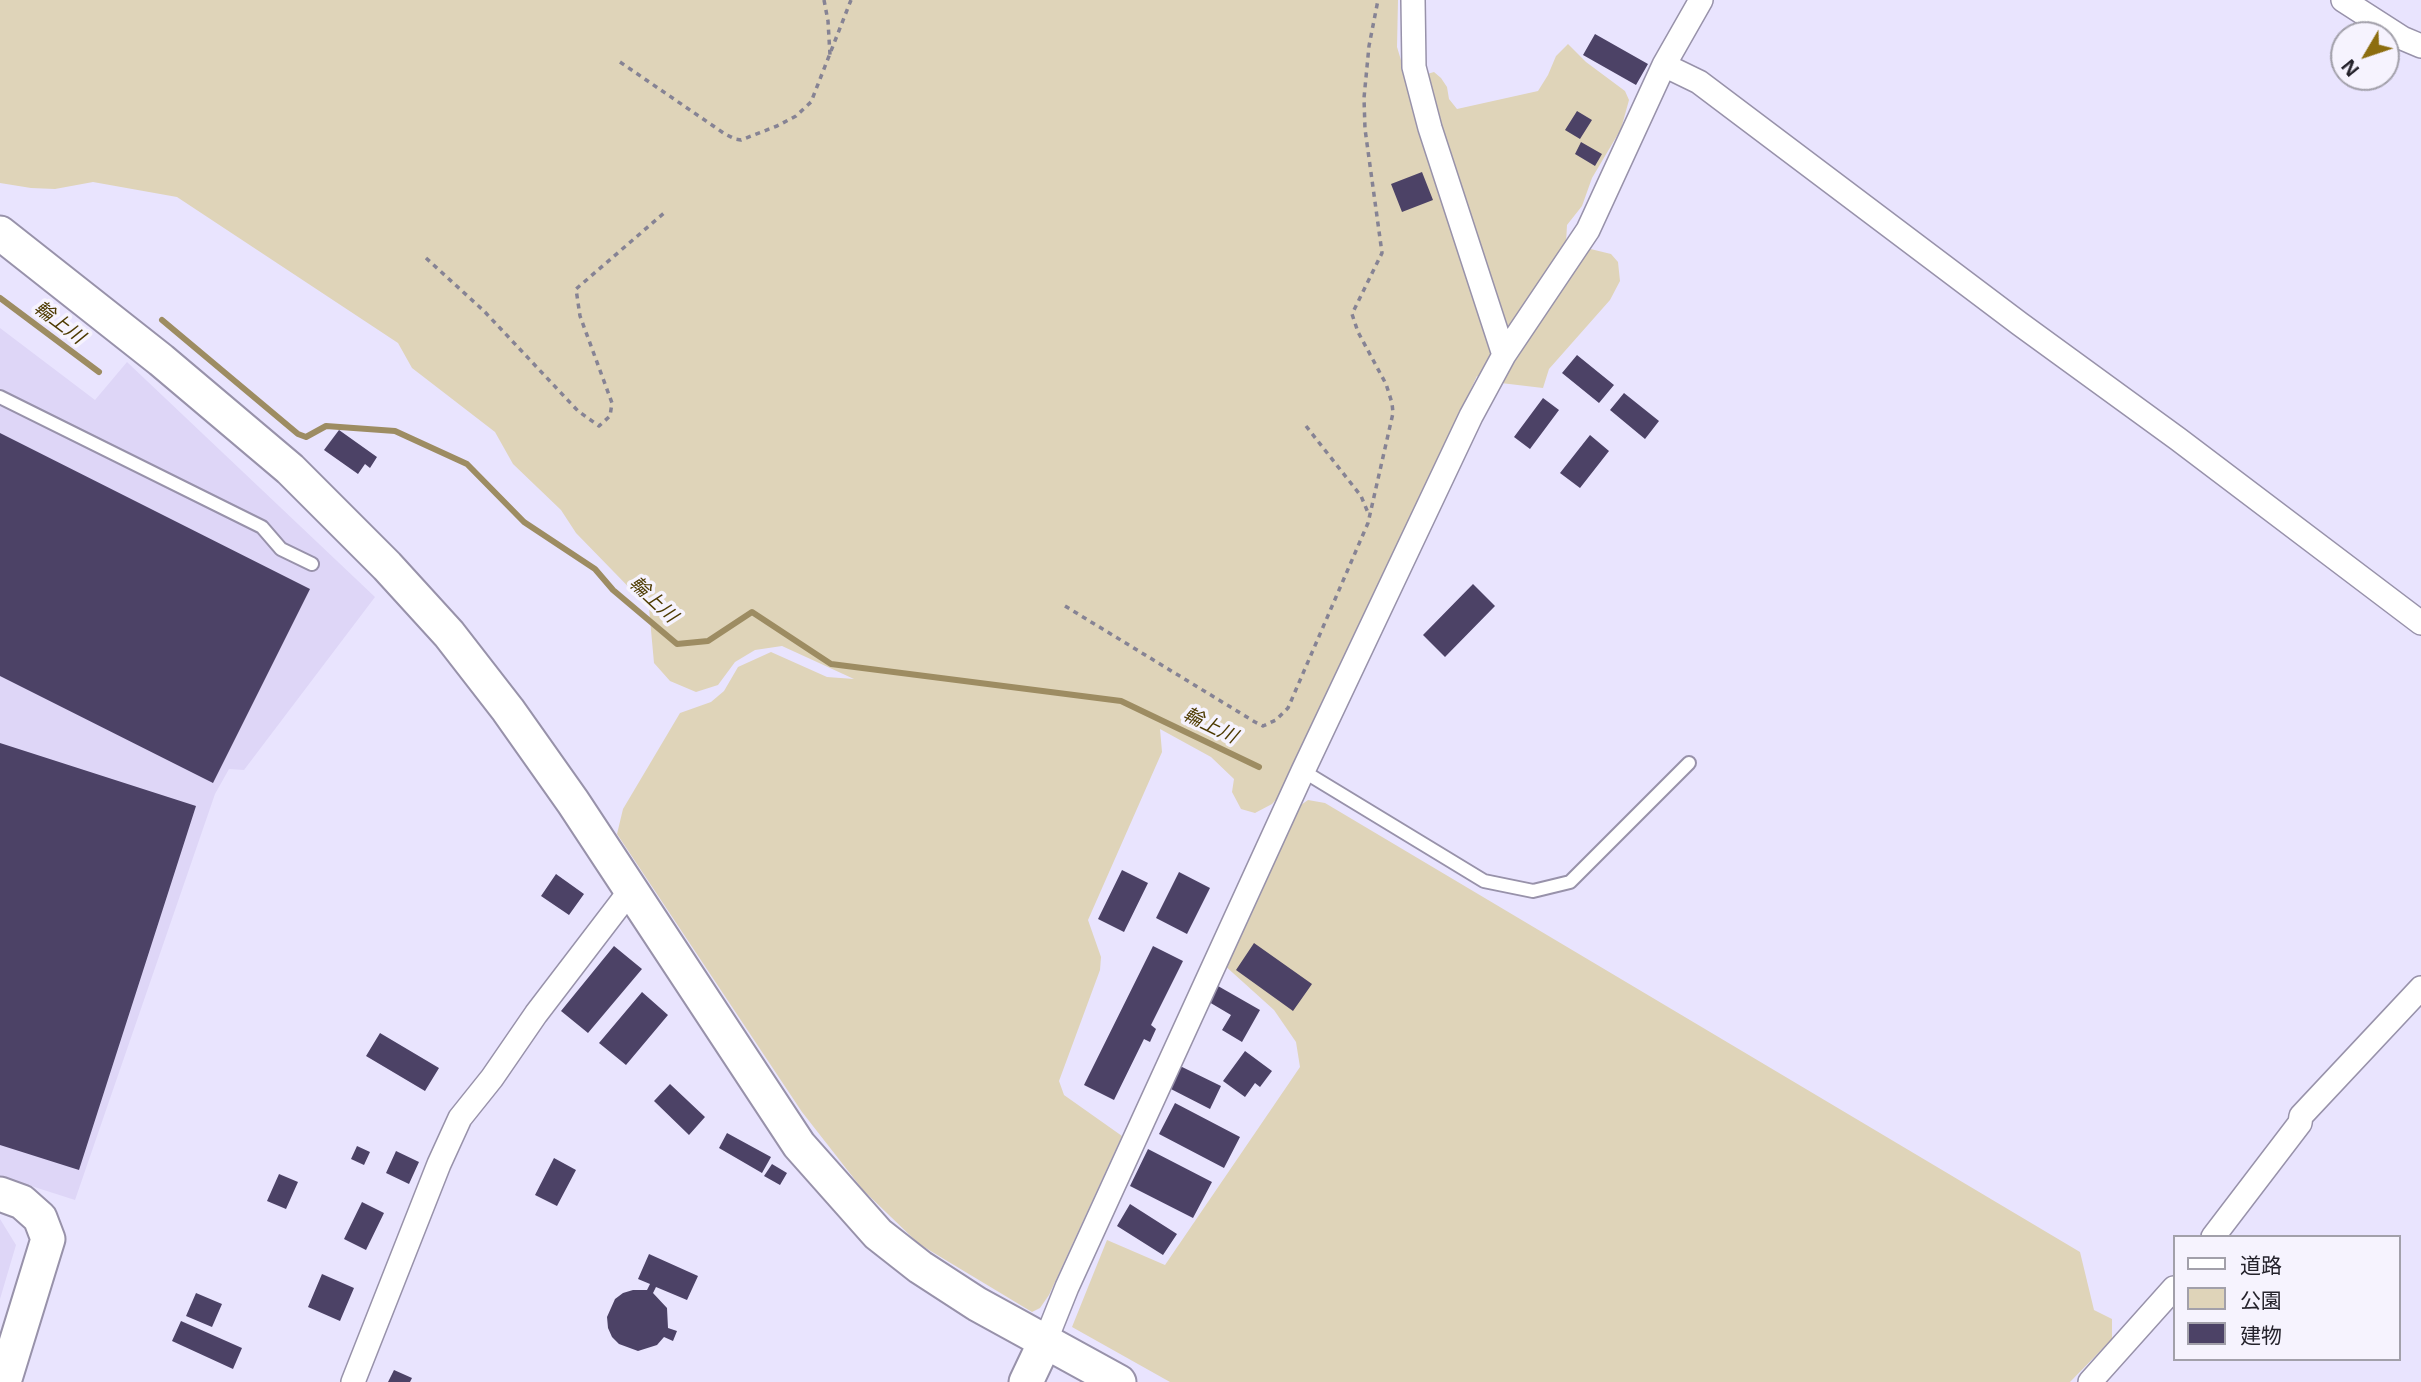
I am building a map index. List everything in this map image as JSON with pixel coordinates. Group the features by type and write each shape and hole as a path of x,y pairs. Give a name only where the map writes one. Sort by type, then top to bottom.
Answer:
{"street":[{"path":"1413,0 1414,67 1427,116 1504,355"},
{"path":"1026,1382 1303,771 1471,416 1504,355 1588,230 1664,65 1701,0"},
{"path":"2343,0 2402,38 2421,46"},
{"path":"1664,65 1699,82 2421,623"},
{"path":"0,233 161,360 280,461 387,566 449,634 508,710 573,802 799,1144 878,1234 943,1282 1119,1382"},
{"path":"353,1382 439,1164 460,1118 630,891"},
{"path":"2215,1235 2300,1123 2301,1116 2421,988"},
{"path":"0,1194 22,1202 40,1218 48,1239 4,1382"},
{"path":"2090,1382 2172,1290"}],"lane":[{"path":"0,397 262,527 281,549 312,564"},
{"path":"1303,771 1484,881 1532,891 1570,882 1689,763"}],"path":[{"path":"824,0 830,57"},
{"path":"620,62 725,134 741,140 776,126 805,108 815,96 851,0"},
{"path":"1065,606 1263,726 1276,720 1288,708 1370,517 1392,413 1386,384 1358,332 1352,314 1382,253 1365,129 1364,97 1369,46 1378,0"},
{"path":"426,258 484,311 578,411 599,426 610,416 612,403 580,316 576,289 664,213"},
{"path":"1306,426 1361,496 1370,517"}],"shaded area":[{"path":"0,328 95,400 127,362 375,597 244,770 229,769 215,794 75,1200 0,1176"},
{"path":"0,1219 16,1245 0,1299"}],"green space":[{"path":"0,0 1398,0 1397,47 1407,80 1434,72 1447,87 1449,99 1457,109 1538,91 1556,56 1568,44 1586,62 1625,91 1629,100 1621,129 1592,178 1582,206 1567,225 1566,243 1611,254 1618,262 1620,281 1610,300 1549,369 1543,388 1484,381 1477,376 1293,773 1289,771 1284,791 1272,804 1255,813 1241,809 1232,792 1234,779 1211,757 1160,729 1162,752 1088,920 1101,957 1100,970 1059,1081 1064,1095 1122,1136 1049,1295 1040,1308 1032,1312 919,1244 863,1190 802,1112 617,834 623,809 680,713 711,702 724,691 738,667 771,652 827,677 854,679 782,646 755,650 735,662 718,685 696,692 670,681 654,663 649,608 576,533 561,510 513,464 495,432 412,368 398,343 177,197 93,182 55,189 0,183"},
{"path":"1308,800 1325,803 2080,1252 2094,1310 2112,1319 2112,1339 2070,1382 1170,1382 1072,1327 1107,1240 1165,1265 1300,1067 1296,1042 1274,1010 1223,964 1298,807"}],"building":[{"path":"1595,34 1648,64 1636,85 1583,55"},
{"path":"1577,111 1592,120 1580,139 1565,130"},
{"path":"1581,142 1602,154 1595,166 1575,154"},
{"path":"1422,172 1433,200 1402,212 1391,184"},
{"path":"1577,355 1614,385 1599,403 1562,373"},
{"path":"1624,393 1659,421 1645,439 1610,410"},
{"path":"1543,398 1559,410 1530,449 1514,437"},
{"path":"339,430 377,457 370,468 365,464 358,474 324,450"},
{"path":"0,433 310,589 213,783 0,676"},
{"path":"1590,435 1609,451 1580,488 1560,473"},
{"path":"1473,584 1495,606 1445,657 1423,635"},
{"path":"0,743 196,806 79,1170 0,1145"},
{"path":"1122,870 1148,883 1124,932 1098,919"},
{"path":"1179,872 1210,888 1187,934 1156,918"},
{"path":"556,874 584,894 569,915 541,896"},
{"path":"1254,943 1312,984 1293,1011 1236,970"},
{"path":"614,946 642,969 588,1033 561,1011"},
{"path":"1153,946 1183,961 1151,1025 1156,1029 1150,1042 1144,1039 1114,1100 1084,1085"},
{"path":"1218,986 1260,1010 1242,1042 1222,1030 1231,1015 1209,1002"},
{"path":"642,992 668,1015 626,1065 599,1043"},
{"path":"380,1033 439,1068 425,1091 366,1056"},
{"path":"1245,1051 1272,1071 1260,1087 1255,1083 1245,1097 1223,1081"},
{"path":"1178,1065 1221,1086 1210,1109 1167,1087"},
{"path":"670,1084 705,1117 689,1135 654,1101"},
{"path":"1175,1103 1240,1137 1224,1168 1159,1134"},
{"path":"727,1133 771,1157 762,1173 719,1148"},
{"path":"357,1146 370,1152 364,1165 351,1159"},
{"path":"1148,1149 1212,1182 1193,1218 1130,1186"},
{"path":"396,1151 419,1162 409,1184 386,1173"},
{"path":"554,1158 576,1170 557,1206 535,1195"},
{"path":"772,1164 787,1173 780,1185 764,1176"},
{"path":"279,1174 298,1182 286,1209 267,1201"},
{"path":"362,1202 384,1213 366,1250 344,1239"},
{"path":"1130,1204 1177,1234 1163,1255 1117,1226"},
{"path":"649,1254 698,1276 687,1300 656,1287 653,1293 667,1308 668,1328 677,1331 673,1341 664,1337 657,1345 638,1351 619,1344 612,1337 607,1317 615,1299 623,1293 647,1290 650,1284 638,1279"},
{"path":"322,1274 354,1288 340,1321 308,1307"},
{"path":"196,1293 222,1304 212,1327 186,1316"},
{"path":"181,1321 242,1348 233,1369 172,1341"},
{"path":"394,1370 412,1378 410,1382 388,1382"}],"waterway":[{"name":"輪上川","path":"0,298 99,372"},
{"name":"輪上川","path":"162,320 298,434 306,437 326,426 395,431 467,464 524,522 595,569 613,590 677,644 708,641 752,612 831,664 1121,701 1259,767"}]}
